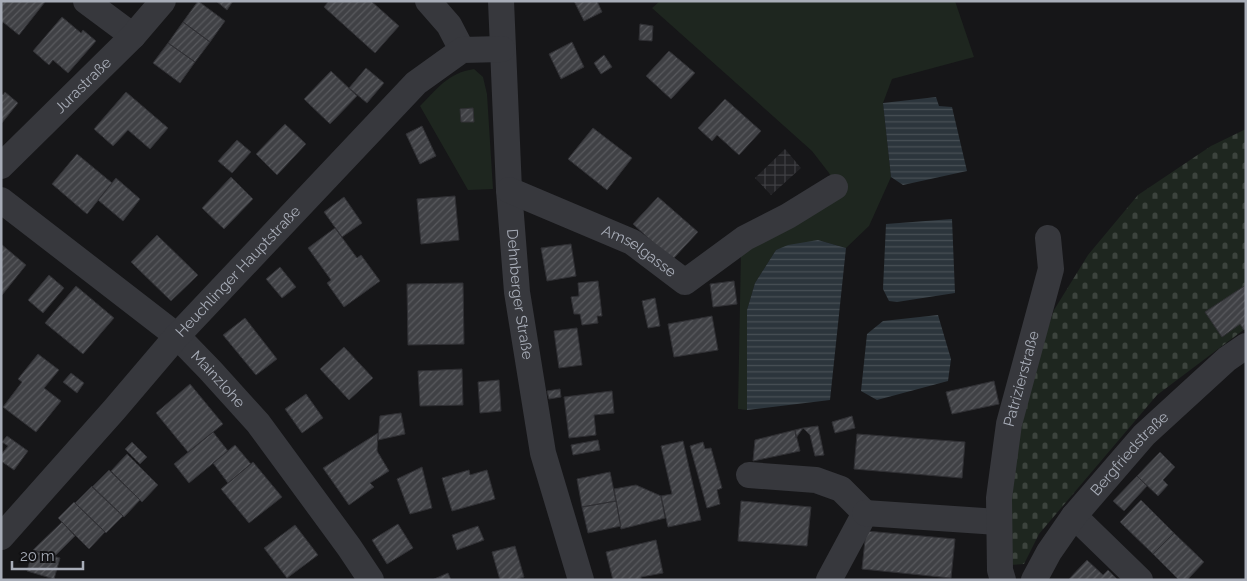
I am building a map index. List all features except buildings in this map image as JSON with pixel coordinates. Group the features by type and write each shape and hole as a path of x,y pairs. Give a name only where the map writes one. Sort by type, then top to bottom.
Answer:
{"street":[{"path":"86,1 133,36"},
{"name":"Jurastraße","path":"1,166 133,36 163,1"},
{"path":"428,1 449,25 462,50 502,49"},
{"name":"Dehnberger Straße","path":"501,1 509,190 517,292 543,453 581,580"},
{"name":"Heuchlinger Hauptstraße","path":"1,537 114,410 176,336 416,83 462,50"},
{"name":"Amselgasse","path":"509,190 632,242 685,282 745,238 788,216 835,187"},
{"name":"Mainzlohe","path":"1,200 176,336 210,370 258,423 349,547 370,580"},
{"name":"Patrizierstraße","path":"1003,580 1000,570 999,498 1009,424 1051,270 1048,238"},
{"name":"Bergfriedstraße","path":"1034,580 1049,552 1074,516 1144,435 1227,359 1246,346"},
{"path":"749,475 816,480 841,489 865,513 998,522"},
{"path":"829,580 865,513"},
{"path":"1074,516 1140,580"}],"shaded area":[{"path":"936,97 939,106 952,107 967,171 903,185 891,177 883,103"},
{"path":"785,149 801,168 771,195 755,178"},
{"path":"952,219 955,293 897,302 889,301 883,289 886,224"},
{"path":"818,240 846,248 830,400 747,410 747,310 755,283 776,250 788,245"},
{"path":"938,315 951,359 948,381 877,400 861,391 867,334 883,321"}],"green space":[{"path":"660,1 955,1 974,57 892,79 883,103 891,177 869,226 846,248 818,240 776,250 755,283 747,310 747,410 738,409 741,250 841,196 829,173 812,151 652,8"},
{"path":"474,69 483,77 487,94 493,189 468,190 420,106 438,87 450,78"},
{"path":"1246,129 1246,328 1157,395 1039,534 1024,564 1009,565 1010,466 1026,389 1054,310 1088,255 1138,195 1211,146"}]}
